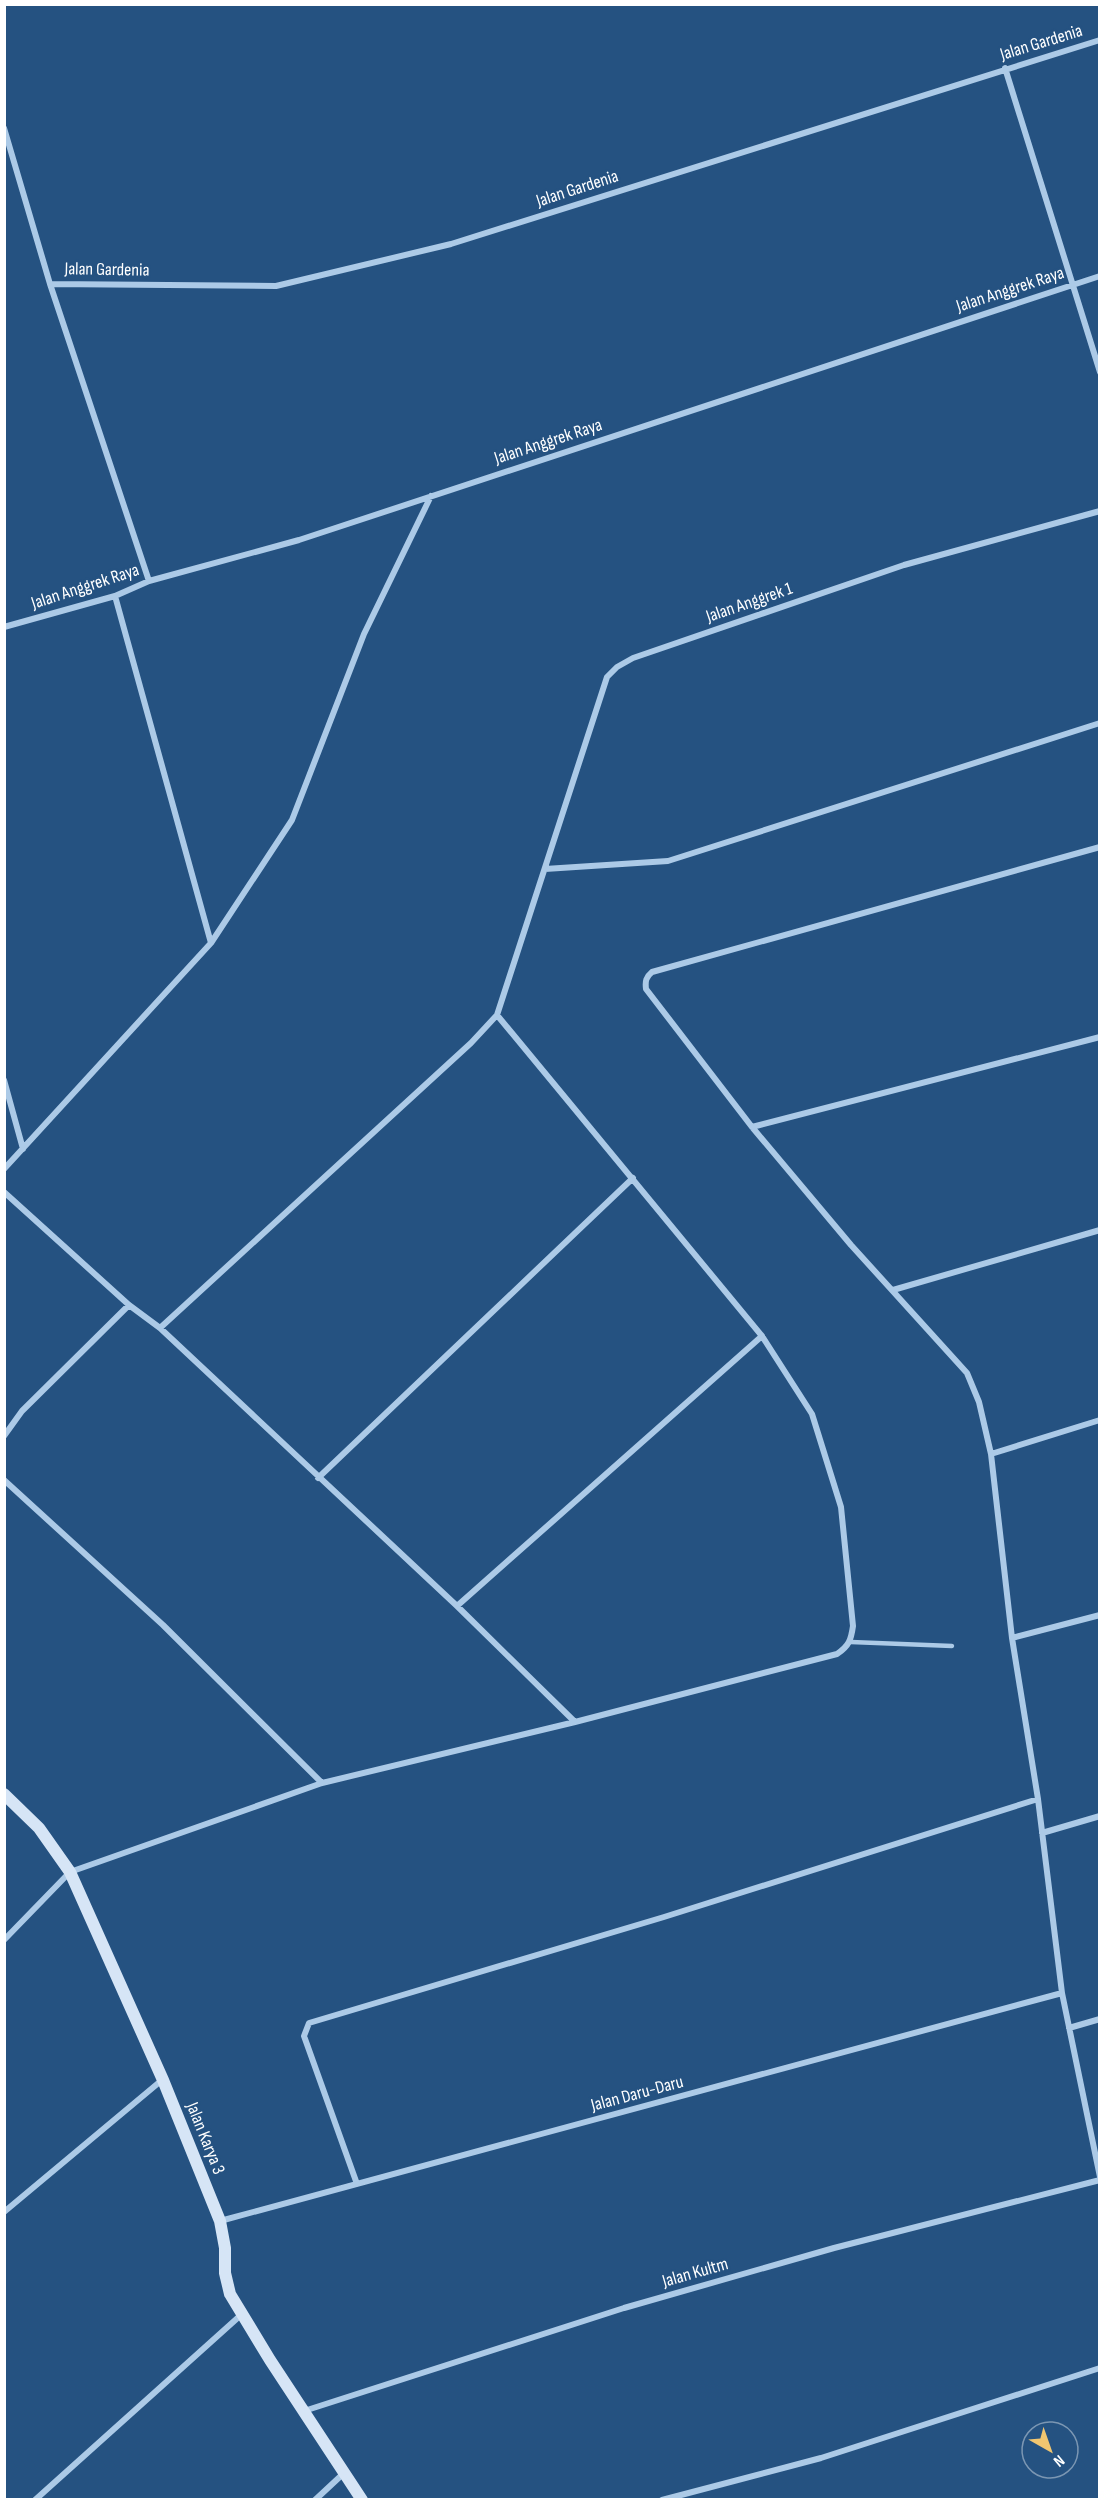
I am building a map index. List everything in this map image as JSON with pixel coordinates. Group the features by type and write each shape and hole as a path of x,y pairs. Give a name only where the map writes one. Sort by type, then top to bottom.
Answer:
{"street":[{"name":"Jalan Gardenia","path":"50,284 276,286 451,244 1100,40"},
{"path":"1005,68 1100,372"},
{"path":"4,128 50,284 149,581"},
{"name":"Jalan Anggrek Raya","path":"4,627 115,596 149,581 299,540 1100,276"},
{"path":"4,1169 211,943 292,820 364,634 431,496"},
{"name":"Jalan Anggrek 1","path":"497,1015 607,677 617,667 633,658 904,565 1100,511"},
{"path":"115,596 211,943"},
{"path":"545,869 668,861 1100,723"},
{"path":"1100,847 652,972 647,976 646,989 752,1126 967,1373 979,1402 991,1454 1012,1638 1038,1799 1062,1993 1100,2179"},
{"path":"4,1940 69,1872 322,1783 575,1722 837,1654 850,1642 853,1626 841,1507 812,1414 762,1336 497,1015 471,1043 160,1328"},
{"path":"752,1126 1100,1037"},
{"path":"4,1080 23,1149"},
{"path":"318,1478 633,1178"},
{"path":"4,1192 129,1305 160,1328 457,1606 575,1722"},
{"path":"893,1290 1100,1230"},
{"path":"4,1436 22,1411 129,1305"},
{"path":"457,1606 762,1336"},
{"path":"991,1454 1100,1420"},
{"path":"4,1480 163,1625 322,1783"},
{"path":"1012,1638 1100,1615"},
{"name":"Jalan Karya 3","path":"4,1794 39,1828 69,1872 163,2080 220,2221 225,2248 225,2273 230,2294 303,2411 362,2499"},
{"path":"357,2184 304,2036 309,2023 664,1917 1038,1799"},
{"path":"1042,1833 1100,1816"},
{"name":"Jalan Daru-Daru","path":"220,2221 1062,1993"},
{"path":"1069,2028 1100,2019"},
{"path":"4,2212 163,2080"},
{"name":"Jalan Kultm","path":"303,2411 624,2308 834,2248 1100,2179"},
{"path":"35,2499 242,2314"},
{"path":"662,2499 820,2458 1100,2368"},
{"path":"315,2499 344,2473"}],"lane":[{"path":"850,1642 952,1646"}]}
